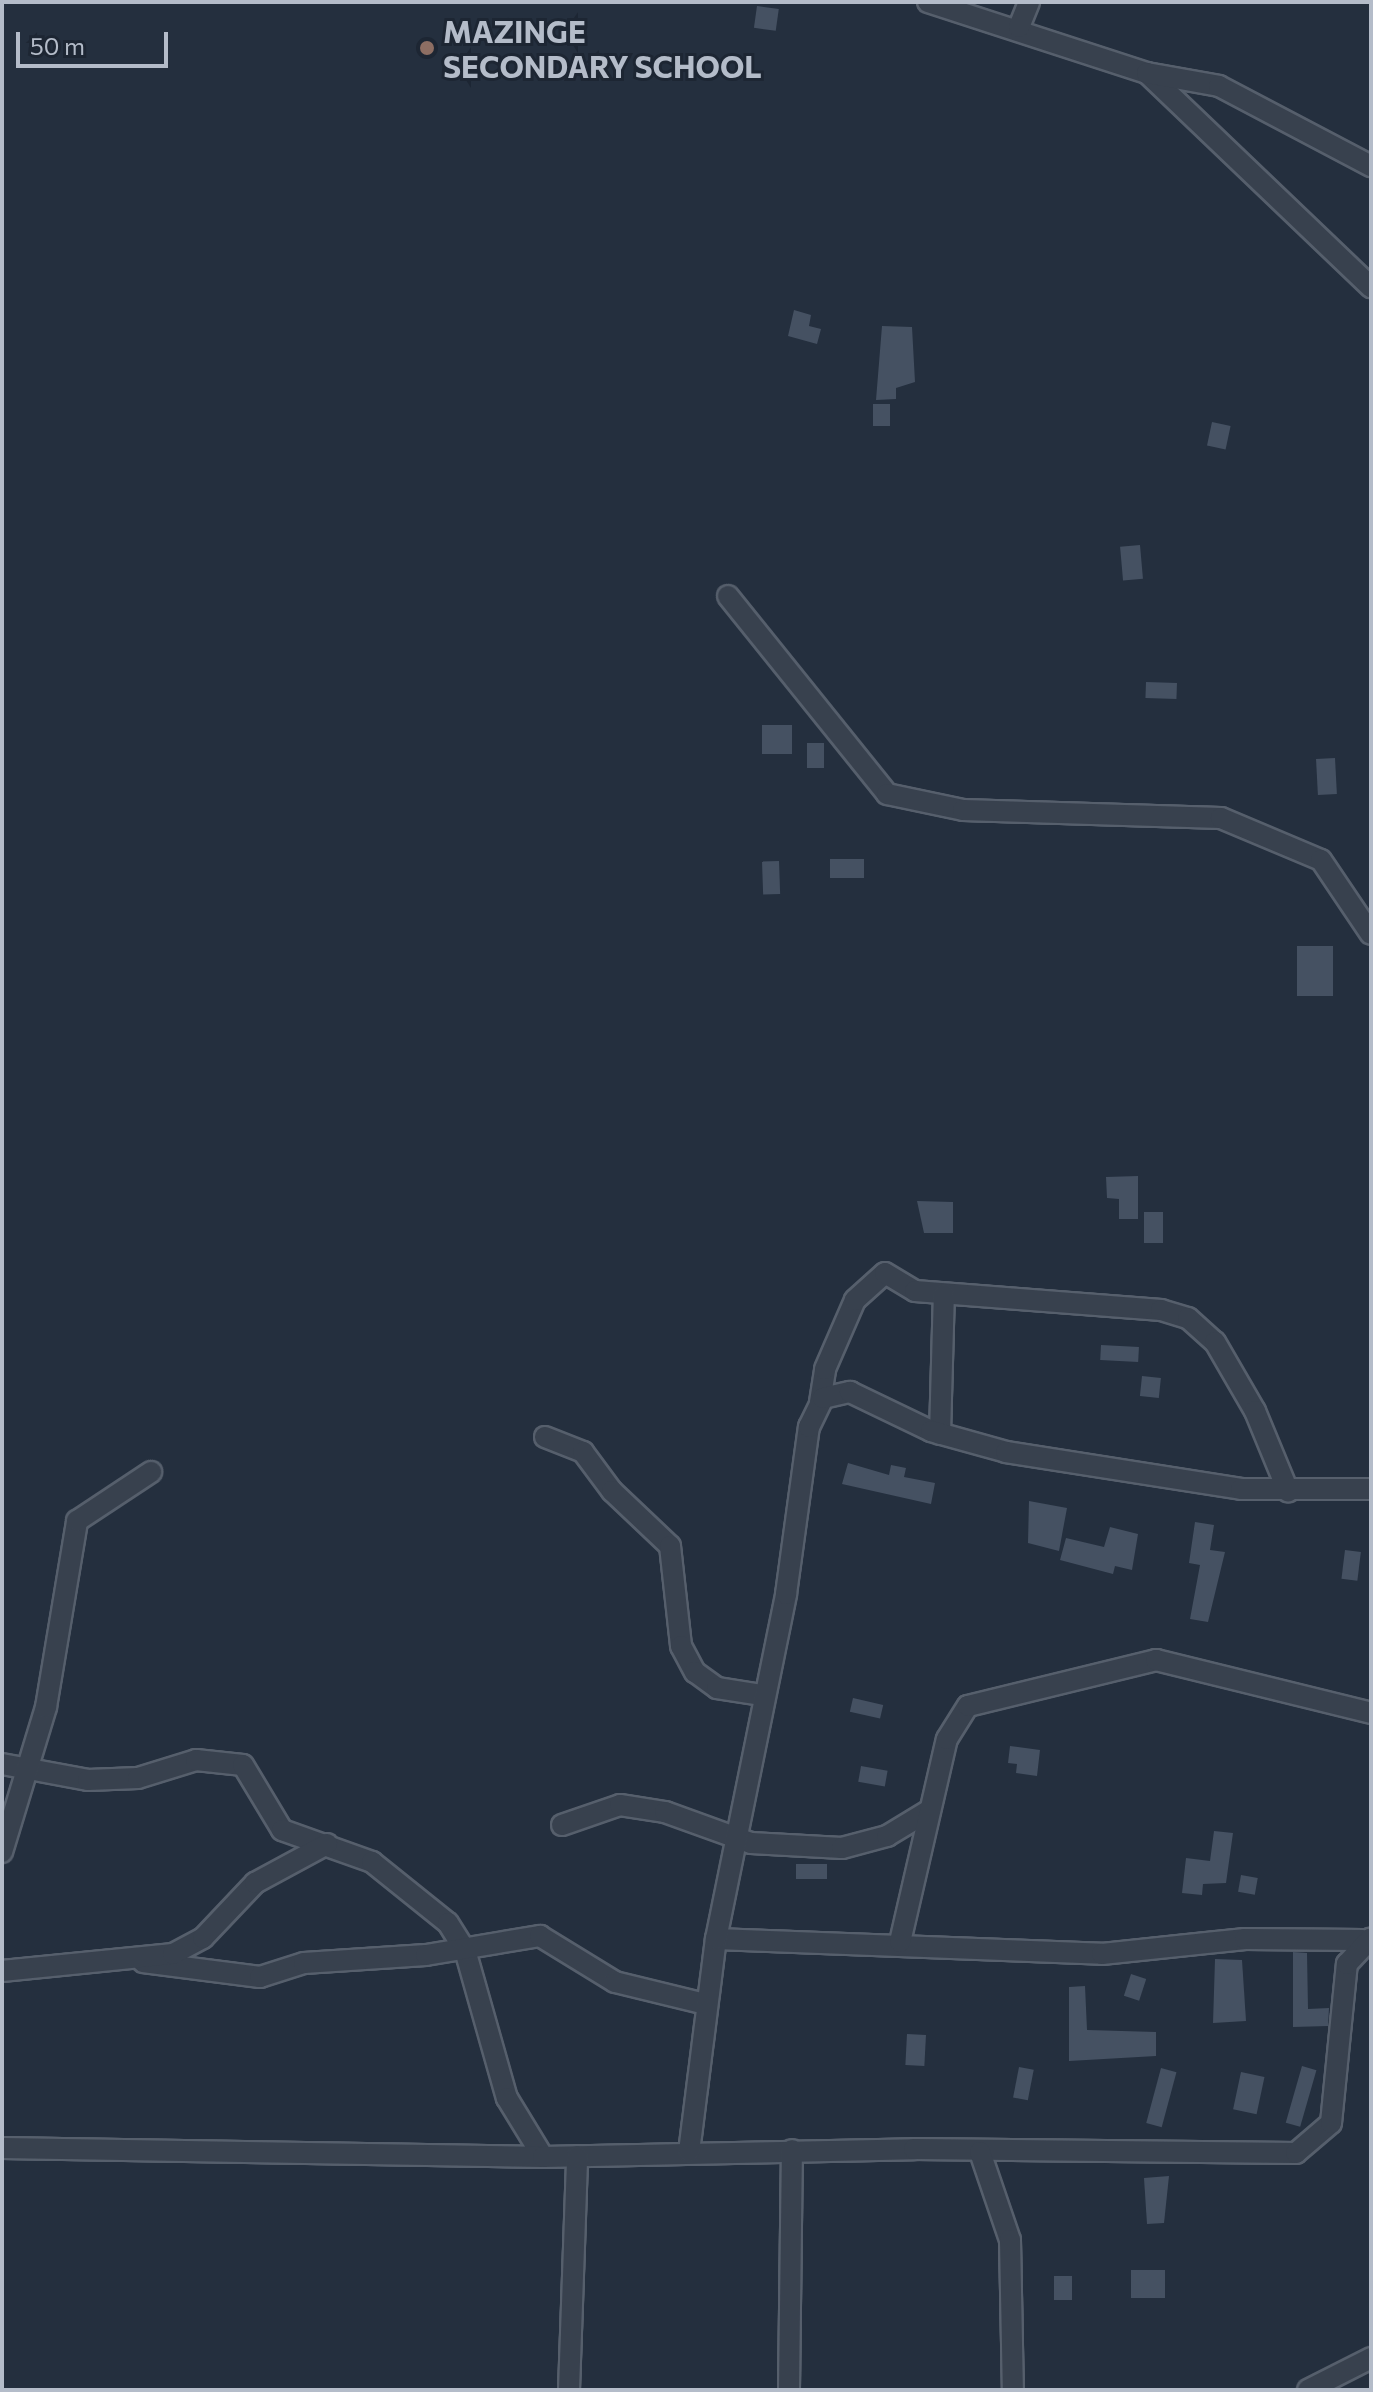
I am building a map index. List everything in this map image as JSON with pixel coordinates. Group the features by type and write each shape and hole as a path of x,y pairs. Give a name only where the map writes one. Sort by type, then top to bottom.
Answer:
{"street":[{"path":"928,2 1019,27 1147,73 1219,86 1371,166"},
{"path":"1019,27 1029,2"},
{"path":"1147,73 1371,287"},
{"path":"728,596 792,679 830,713 867,776 887,794 963,810 1221,818 1321,860 1371,934"},
{"path":"689,2152 705,2004 716,1939 825,1369 855,1300 878,1275 944,1294 1105,1301 1188,1318 1240,1382 1288,1491"},
{"path":"940,1434 944,1294"},
{"path":"820,1402 850,1392 940,1434 1006,1452 1288,1491 1371,1489"},
{"path":"545,1437 583,1452 612,1491 670,1546 681,1646 695,1672 717,1688 762,1695"},
{"path":"2,1852 46,1707 77,1521 151,1472"},
{"path":"900,1942 952,1723 965,1708 1144,1662 1175,1663 1371,1713"},
{"path":"2,1764 25,1771 110,1780 196,1760 238,1762 282,1830 327,1844 389,1875 448,1923 465,1950 502,2086 543,2157"},
{"path":"562,1825 620,1805 665,1812 735,1840 842,1848 887,1836 930,1810"},
{"path":"143,1962 193,1945 255,1883 327,1844"},
{"path":"2,1971 143,1962 252,1977 304,1963 465,1950 547,1937 615,1982 705,2004"},
{"path":"716,1939 900,1942 1102,1954 1245,1939 1367,1939"},
{"path":"2,2148 543,2157 792,2150 1303,2152 1333,2117 1346,1972 1367,1939"},
{"path":"789,2390 792,2150"},
{"path":"980,2152 1010,2240 1013,2390"},
{"path":"569,2390 577,2156"},
{"path":"1308,2390 1371,2358"}],"building":[{"path":"757,6 779,9 776,31 754,28"},
{"path":"794,310 811,315 809,326 821,329 817,344 788,336"},
{"path":"882,326 912,327 915,382 896,388 896,399 876,400"},
{"path":"873,404 890,404 890,426 873,426"},
{"path":"1212,422 1231,426 1226,449 1207,445"},
{"path":"1140,545 1143,579 1123,581 1120,547"},
{"path":"1146,682 1177,683 1176,699 1145,698"},
{"path":"762,725 792,725 792,754 762,754"},
{"path":"807,743 824,743 824,768 807,768"},
{"path":"1335,758 1337,794 1318,795 1316,759"},
{"path":"830,859 864,859 864,878 830,878"},
{"path":"779,861 780,894 763,895 762,862"},
{"path":"1297,946 1333,946 1333,996 1297,996"},
{"path":"1138,1176 1138,1219 1119,1219 1119,1199 1107,1198 1106,1177"},
{"path":"917,1201 953,1202 953,1233 924,1233"},
{"path":"1144,1212 1163,1212 1163,1243 1144,1243"},
{"path":"1101,1345 1139,1347 1138,1362 1100,1360"},
{"path":"1142,1376 1161,1378 1159,1398 1140,1396"},
{"path":"848,1463 889,1475 891,1465 906,1468 904,1477 935,1483 931,1504 842,1484"},
{"path":"1029,1501 1067,1508 1059,1551 1028,1543"},
{"path":"1195,1522 1214,1525 1210,1550 1225,1552 1208,1622 1190,1619 1200,1565 1189,1563"},
{"path":"1110,1527 1138,1534 1132,1570 1115,1566 1113,1574 1060,1560 1066,1538 1104,1547"},
{"path":"1345,1550 1361,1552 1357,1581 1341,1579"},
{"path":"853,1698 883,1705 880,1719 850,1712"},
{"path":"1010,1746 1040,1750 1037,1776 1016,1773 1017,1764 1008,1763"},
{"path":"861,1766 888,1771 885,1786 858,1782"},
{"path":"1214,1831 1233,1833 1226,1883 1203,1884 1202,1895 1182,1893 1186,1858 1210,1861"},
{"path":"796,1864 827,1864 827,1879 796,1879"},
{"path":"1241,1875 1258,1878 1255,1895 1238,1892"},
{"path":"1293,1952 1307,1953 1308,2009 1329,2008 1328,2026 1293,2027"},
{"path":"1215,1959 1242,1960 1246,2021 1213,2023"},
{"path":"1131,1974 1146,1979 1139,2001 1124,1996"},
{"path":"1085,1986 1087,2030 1156,2032 1156,2056 1069,2061 1069,1987"},
{"path":"907,2034 926,2035 924,2066 905,2065"},
{"path":"1302,2066 1316,2070 1300,2127 1286,2123"},
{"path":"1019,2067 1034,2070 1028,2100 1013,2097"},
{"path":"1161,2068 1176,2072 1162,2127 1146,2123"},
{"path":"1241,2072 1264,2077 1257,2114 1233,2109"},
{"path":"1169,2176 1164,2223 1147,2224 1144,2178"},
{"path":"1131,2270 1165,2270 1165,2298 1131,2298"},
{"path":"1054,2276 1072,2276 1072,2300 1054,2300"}],"place":[{"name":"MAZINGE SECONDARY SCHOOL","path":"427,48"}]}
